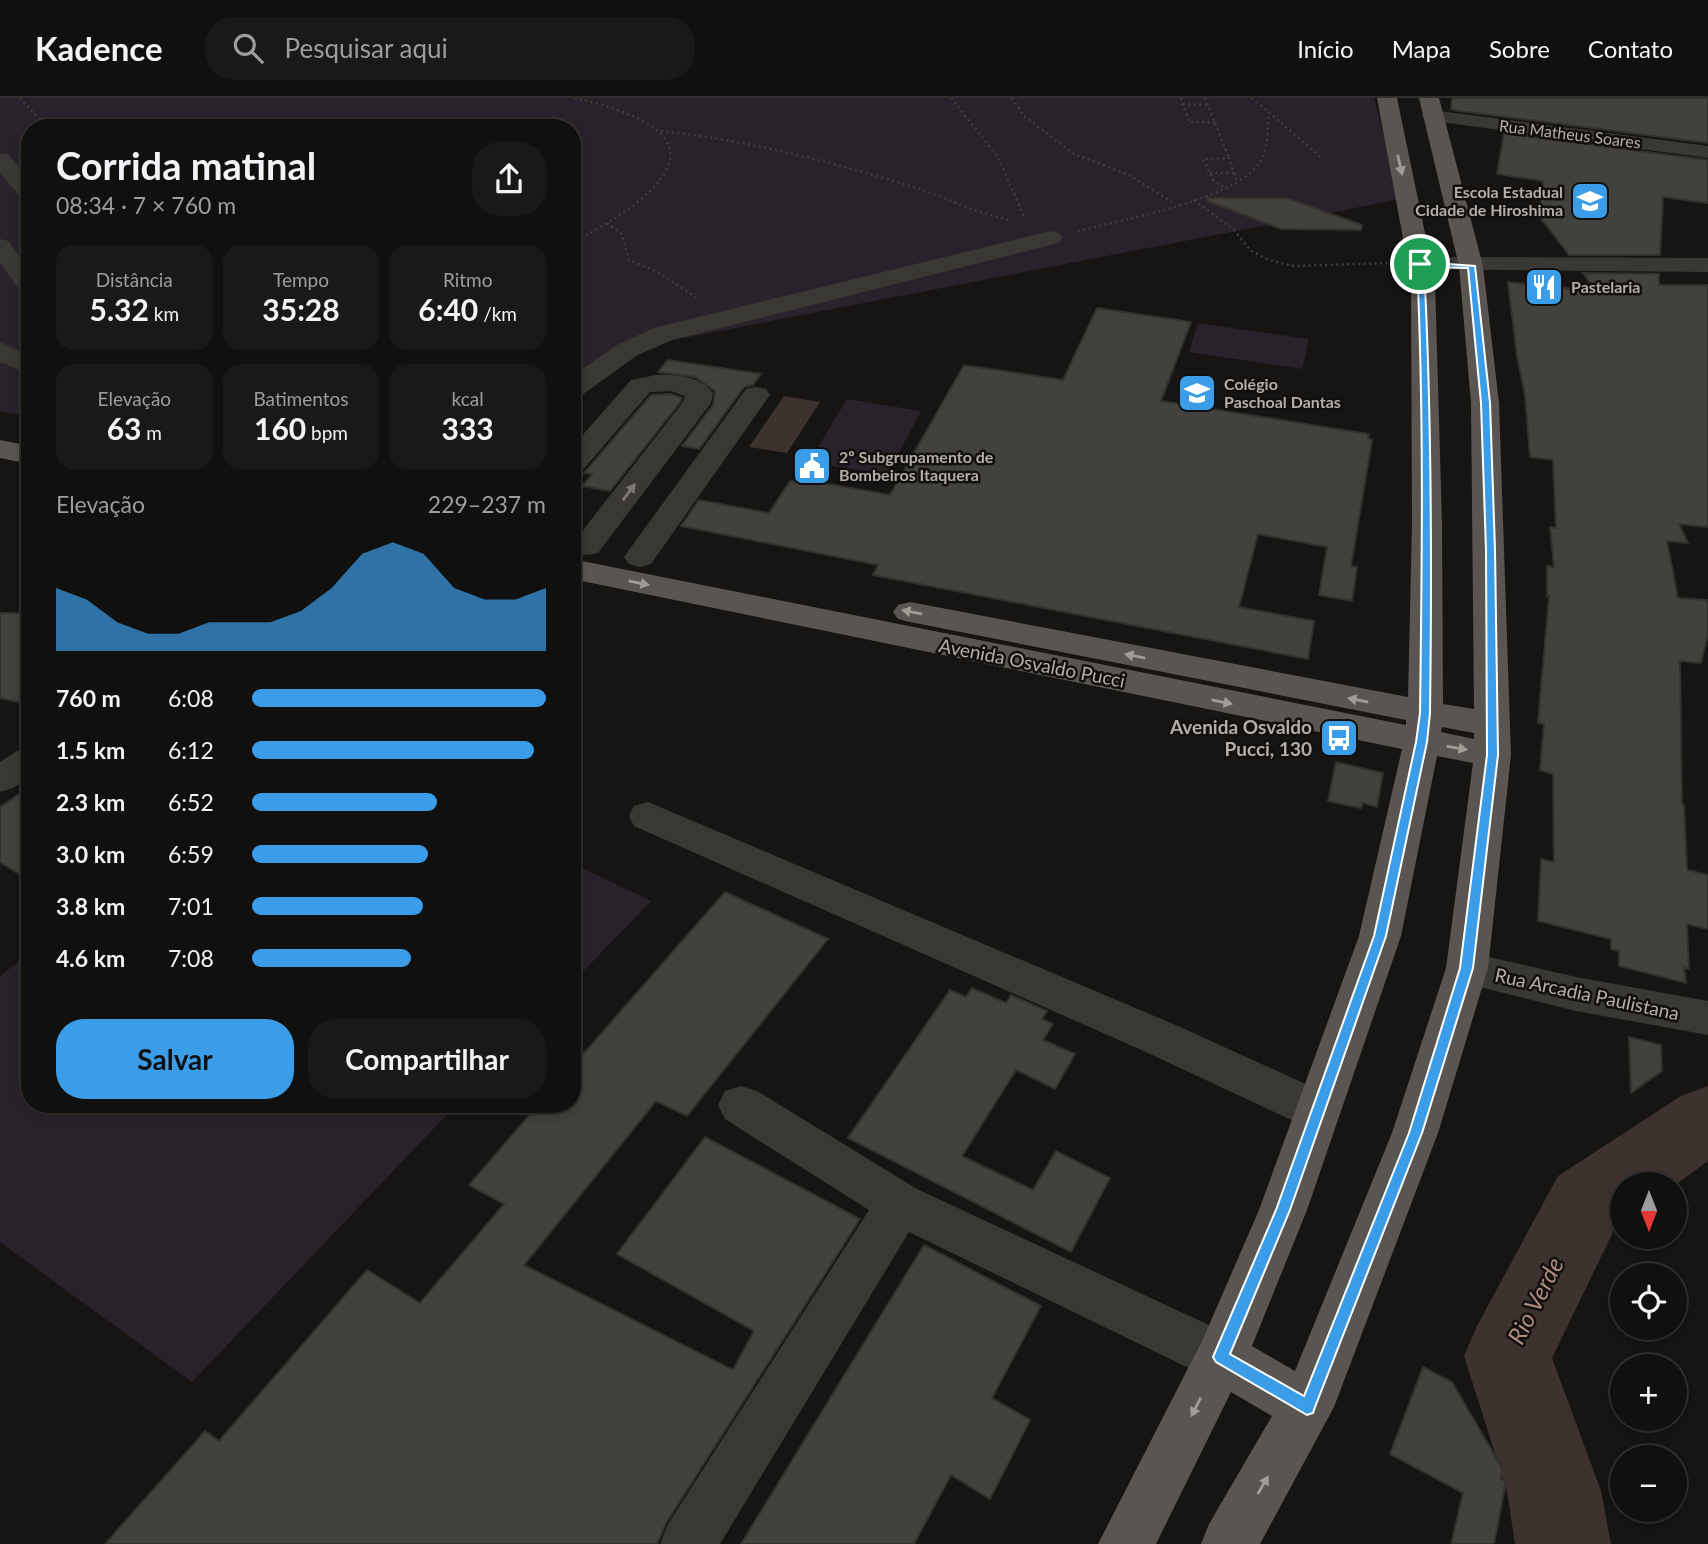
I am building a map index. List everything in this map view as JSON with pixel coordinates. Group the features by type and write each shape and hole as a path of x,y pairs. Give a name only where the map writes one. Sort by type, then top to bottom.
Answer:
{"main road":[{"path":"1126,1544 1221,1357 1283,1210 1380,936 1423,727 1426,381 1420,264 1387,98"},
{"path":"1229,1544 1307,1407 1415,1133 1467,968 1493,740 1485,403 1471,266 1431,107"},
{"path":"0,429 21,432"},
{"path":"0,449 21,453"},
{"name":"Avenida Osvaldo Pucci","path":"581,553 640,557 1423,727"},
{"name":"Avenida Osvaldo Pucci","path":"581,554 1493,740"},
{"path":"1221,1357 1307,1407"}],"street":[{"name":"Rua Matheus Soares","path":"1431,107 1708,152"},
{"path":"0,159 21,184"},
{"path":"581,382 621,352 641,341 1051,238"},
{"path":"0,246 21,275"},
{"path":"1420,264 1708,265"},
{"path":"0,350 21,362"},
{"path":"581,455 641,386 657,382 678,383 699,393 697,403 581,548"},
{"path":"640,557 756,395"},
{"path":"0,779 21,766"},
{"path":"648,816 1162,1039 1318,1111"},
{"name":"Rua Arcadia Paulistana","path":"1467,968 1576,994 1708,1018"},
{"path":"741,1105 900,1204 1221,1357"},
{"path":"688,1544 900,1204"}],"path":[{"path":"20,98 39,119"},
{"path":"575,98 623,111 661,131 711,138 863,172 925,190 973,211 1027,222 998,157 951,98"},
{"path":"1012,98 1024,116 1074,155 1129,175 1176,205"},
{"path":"1181,98 1189,122 1215,122"},
{"path":"1205,98 1238,181"},
{"path":"1252,98 1324,159"},
{"path":"1183,104 1208,105"},
{"path":"1051,238 1194,200 1238,181 1258,167 1265,150 1269,113"},
{"path":"581,238 606,223 657,183 669,163 670,149 661,131"},
{"path":"1223,188 1213,180 1203,159 1229,158"},
{"path":"1209,173 1234,173"},
{"path":"1194,200 1234,230 1251,251 1269,260 1294,266 1420,264"},
{"path":"606,223 622,234 629,260 668,278 702,302 721,320"}],"shaded area":[{"path":"0,98 1374,98 1401,199 632,348 581,390 581,119 21,119 21,415 0,411"},
{"path":"1198,323 1309,339 1302,369 1189,352"},
{"path":"784,396 820,402 787,453 749,447"},
{"path":"847,399 921,411 887,475 809,462"},
{"path":"581,867 651,901 581,974"},
{"path":"21,960 21,1113 448,1113 192,1382 0,1242 0,976"}],"building":[{"path":"1452,98 1708,98 1708,143 1459,111 1451,109"},
{"name":"Escola Estadual Cidade de Hiroshima","path":"1504,133 1708,160 1708,203 1663,197 1660,255 1569,255 1539,216 1543,181 1497,174"},
{"path":"1207,198 1287,198 1362,225 1361,230 1281,229 1207,201"},
{"path":"1583,273 1659,274 1659,285 1708,285 1708,527 1679,524 1688,543 1667,541 1678,598 1708,600 1708,634 1701,663 1680,661 1682,804 1687,870 1708,875 1708,929 1687,924 1689,969 1684,967 1686,983 1619,966 1619,951 1611,949 1611,939 1538,921 1541,859 1554,862 1553,774 1540,770 1544,724 1538,723 1549,596 1547,566 1554,567 1550,527 1556,528 1553,460 1530,457 1525,395 1517,356 1508,282 1596,291"},
{"name":"Colégio Paschoal Dantas","path":"1097,308 1191,322 1161,401 1369,434 1368,439 1372,440 1351,566 1357,567 1352,601 1319,595 1327,547 1258,534 1239,607 1314,621 1308,659 873,575 878,565 681,526 699,500 769,513 790,481 809,484 812,481 890,495 964,365 1063,380"},
{"path":"668,360 761,374 753,385 744,387 699,449 682,446 713,405 715,391 695,377 658,372"},
{"path":"671,394 682,398 681,401 610,491 582,486 592,474 584,473 651,395"},
{"path":"0,613 21,613 21,703 0,698"},
{"path":"1336,762 1383,773 1377,807 1363,803 1361,808 1328,801"},
{"path":"21,793 21,875 0,862 0,807"},
{"path":"725,892 828,939 687,1116 656,1101 524,1265 733,1370 754,1331 617,1254 705,1137 860,1219 666,1523 657,1544 105,1544 205,1431 219,1441 367,1270 420,1303 504,1204 469,1185 531,1113 581,1113 581,1057"},
{"path":"972,988 1006,1003 1011,995 1047,1011 1042,1019 1053,1024 1043,1040 1075,1054 1055,1089 1016,1070 962,1156 1033,1190 1056,1151 1110,1178 1071,1252 848,1138 950,990 966,997"},
{"path":"1629,1037 1661,1045 1662,1071 1631,1093"},
{"path":"924,1245 1041,1306 992,1398 1030,1420 990,1499 951,1475 914,1544 741,1544"},
{"path":"1423,1367 1452,1382 1502,1468 1501,1479 1506,1481 1494,1544 1451,1544 1463,1493 1390,1454"}],"waterway":[{"name":"Rio Verde","path":"1563,1544 1554,1491 1508,1356 1587,1201 1708,1119"}],"place":[{"name":"Escola Estadual Cidade de Hiroshima","path":"1590,201"},
{"name":"Pastelaria","path":"1544,287"},
{"name":"Colégio Paschoal Dantas","path":"1197,393"},
{"name":"2º Subgrupamento de Bombeiros Itaquera","path":"812,466"},
{"name":"Avenida Osvaldo Pucci, 130","path":"1339,738"}],"route":[{"path":"1420,264 1471,266 1485,403 1491,550 1493,755 1467,968 1415,1133 1307,1407 1221,1357 1283,1210 1380,936 1422,742 1425,713 1427,524 1426,381 1423,281 1420,264"}]}
